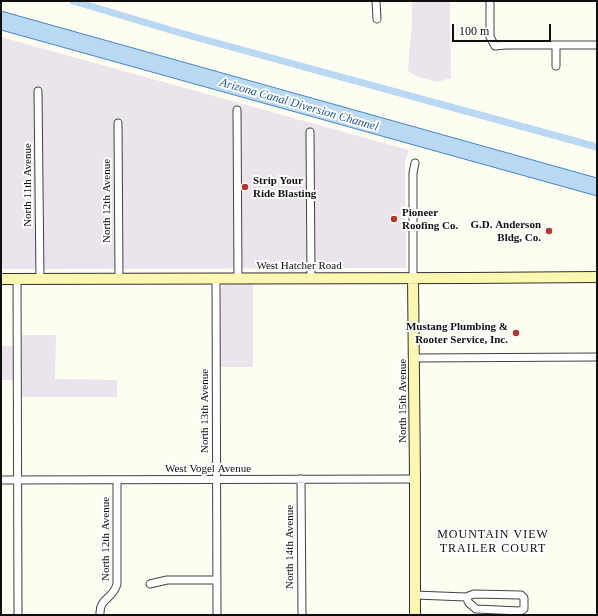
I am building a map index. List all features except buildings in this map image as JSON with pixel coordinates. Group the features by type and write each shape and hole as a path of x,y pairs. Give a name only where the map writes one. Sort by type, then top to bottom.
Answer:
{"street":[{"path":"376,1 377,19"},
{"path":"490,1 490,37 495,46 597,45"},
{"path":"556,45 556,66"},
{"name":"North 11th Avenue","path":"38,91 40,278"},
{"path":"237,110 238,278"},
{"name":"North 12th Avenue","path":"118,123 119,278"},
{"path":"310,132 311,278"},
{"name":"North 15th Avenue","path":"415,163 413,173 413,278 416,615"},
{"name":"West Hatcher Road","path":"1,279 597,277"},
{"name":"North 13th Avenue","path":"216,278 217,615"},
{"path":"17,279 18,615"},
{"path":"414,358 597,357"},
{"name":"North 14th Avenue","path":"301,479 302,615"},
{"name":"West Vogel Avenue","path":"1,480 415,479"},
{"name":"North 12th Avenue","path":"100,615 100,608 103,602 112,595 117,584 117,480"},
{"path":"150,584 167,580 217,580"},
{"path":"415,595 466,597 474,594 521,595 524,598 524,609 520,611 476,609 469,603 466,597"}],"shaded area":[{"path":"412,1 450,1 451,78 437,82 416,76 408,71 412,26"},
{"path":"1,37 409,150 405,161 406,268 1,269"},
{"path":"253,284 253,367 220,367 222,286"},
{"path":"22,335 56,335 55,379 117,380 117,397 22,397"},
{"path":"1,346 13,346 13,380 1,380"}],"water":[{"name":"Arizona Canal Diversion Channel","path":"1,11 597,178 597,196 1,30"}],"waterway":[{"path":"73,1 184,34 597,147"}],"place":[{"name":"Strip Your Ride Blasting","path":"245,187"},
{"name":"Pioneer Roofing Co.","path":"394,219"},
{"name":"G.D. Anderson Bldg, Co.","path":"549,231"},
{"name":"Mustang Plumbing & Rooter Service, Inc.","path":"516,333"}],"district":[{"name":"MOUNTAIN VIEW TRAILER COURT","path":"493,542"}]}
